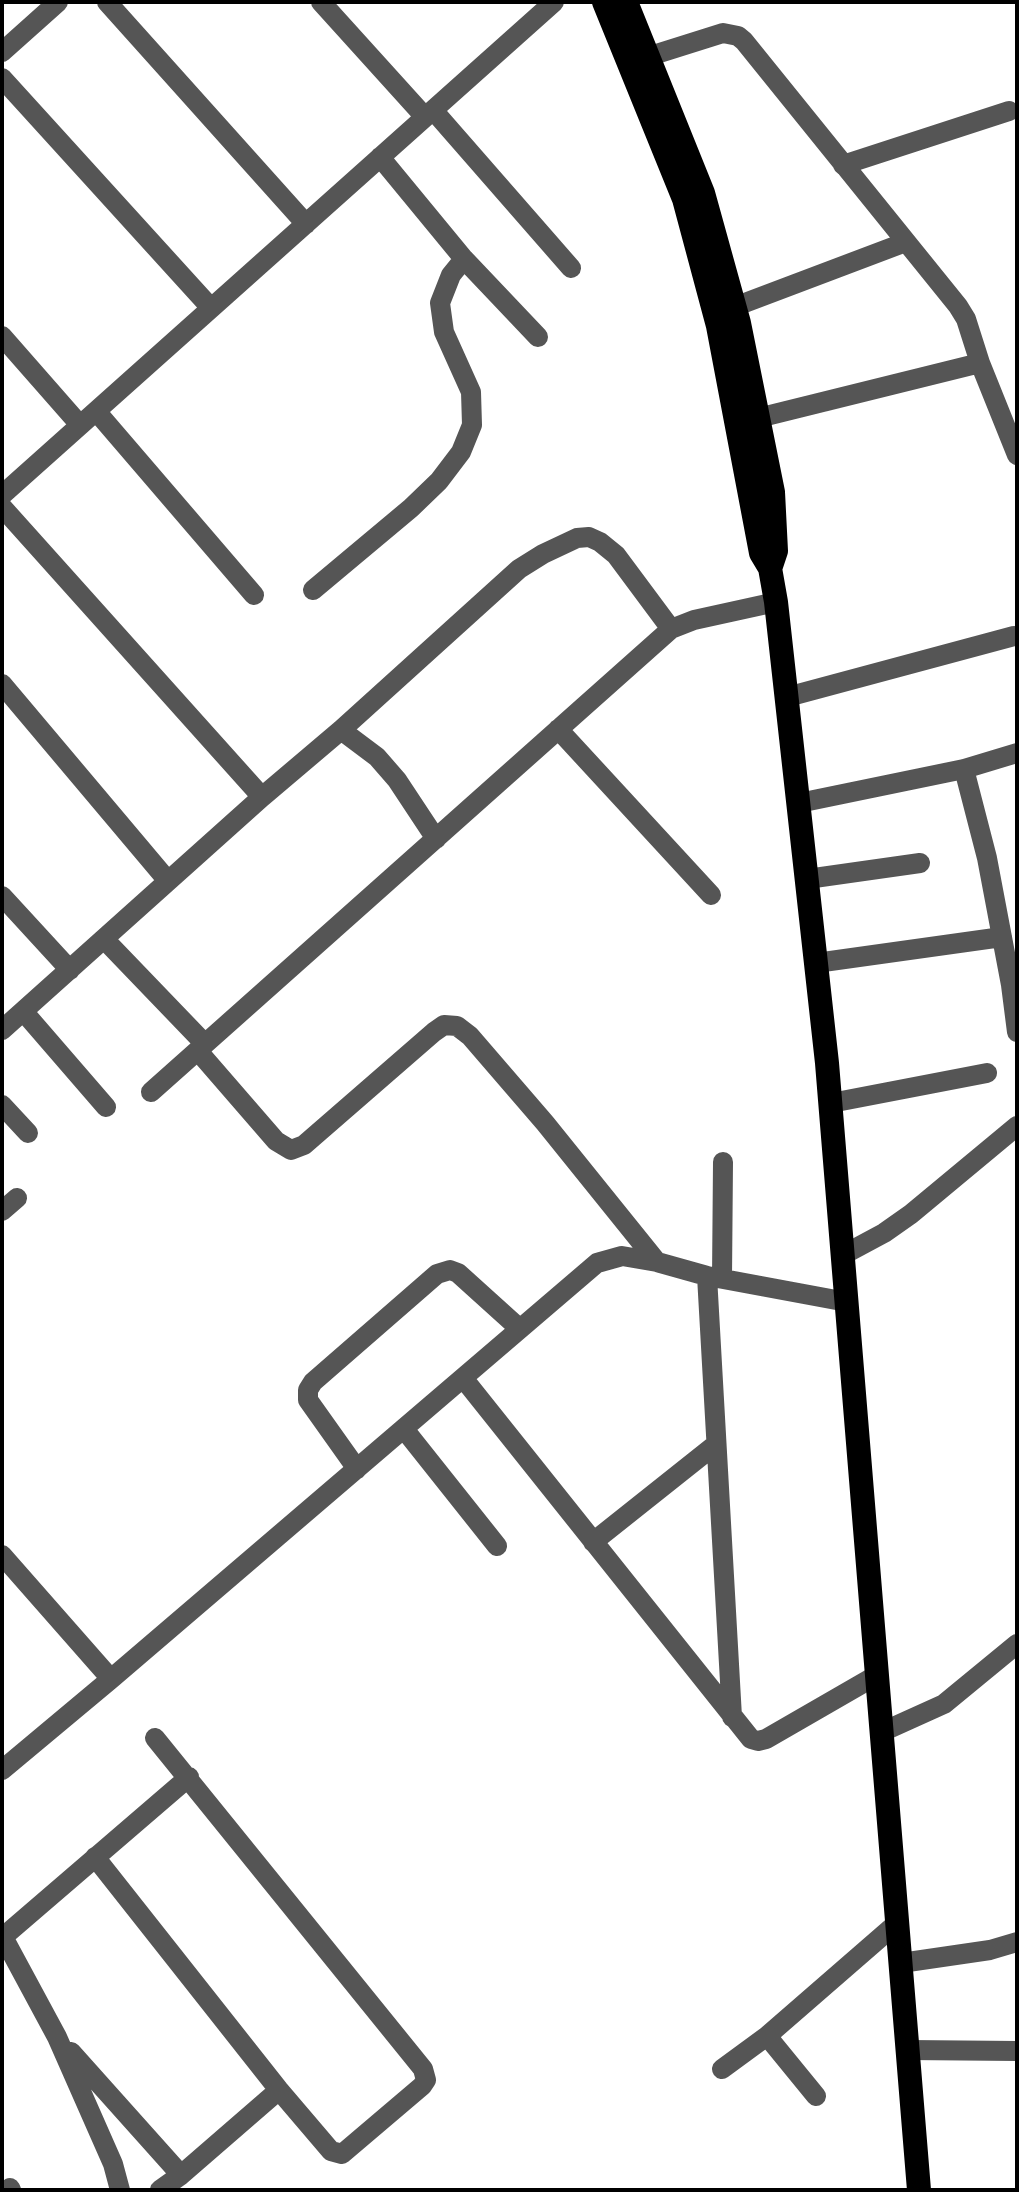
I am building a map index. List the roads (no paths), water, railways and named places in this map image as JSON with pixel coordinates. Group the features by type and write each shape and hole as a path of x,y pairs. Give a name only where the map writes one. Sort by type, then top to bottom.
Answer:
{"highway":[{"path":"604,2 684,199 718,326 761,553 770,568 776,602 831,1103 919,2190"},
{"path":"626,2 703,193 734,307 773,492 776,551 770,568"}],"street":[{"path":"2,52 58,2"},
{"path":"107,2 306,224"},
{"path":"321,2 571,268"},
{"path":"2,495 554,2"},
{"path":"650,56 723,33 738,36 958,306 966,319 1017,455"},
{"path":"2,78 211,308"},
{"path":"843,165 1009,111"},
{"path":"380,157 464,259 538,337"},
{"path":"734,307 906,242"},
{"path":"313,590 411,508 439,481 461,452 472,425 471,392 444,332 440,303 451,275 464,259"},
{"path":"2,336 80,425"},
{"path":"758,418 980,363"},
{"path":"96,411 254,595"},
{"path":"2,507 262,797"},
{"path":"2,1030 519,569 543,554 577,538 589,537 600,542 616,555 671,629"},
{"path":"151,1092 671,629 694,620 776,602"},
{"path":"787,697 1014,636"},
{"path":"2,684 168,881"},
{"path":"558,729 711,895"},
{"path":"341,730 377,757 397,780 436,839"},
{"path":"799,803 964,769 1017,753"},
{"path":"964,769 1007,930 1017,1032"},
{"path":"807,879 920,863"},
{"path":"2,896 70,970"},
{"path":"816,963 1007,930"},
{"path":"105,940 201,1048 276,1141 291,1150 304,1145 434,1032 444,1025 457,1026 470,1036 545,1123 657,1262"},
{"path":"23,1011 106,1107"},
{"path":"831,1103 987,1073"},
{"path":"2,1105 28,1133"},
{"path":"843,1255 911,1214 1017,1126"},
{"path":"723,1162 714,1277 715,1445 732,1717"},
{"path":"2,1770 597,1263 622,1256 847,1302"},
{"path":"357,1469 308,1400 308,1390 313,1382 437,1274 446,1270 458,1273 520,1329"},
{"path":"463,1378 751,1739 766,1739 877,1675"},
{"path":"404,1429 497,1546"},
{"path":"593,1542 715,1445"},
{"path":"2,1555 111,1679"},
{"path":"882,1732 944,1704 1014,1653"},
{"path":"95,1857 331,2151 342,2154 426,2080 426,2075 155,1738"},
{"path":"120,2190 113,2164 57,2037 3,1936 189,1777"},
{"path":"722,2069 767,2036 897,1923"},
{"path":"901,1963 990,1950 1017,1942"},
{"path":"767,2036 816,2096"},
{"path":"57,2037 181,2175"},
{"path":"908,2050 1017,2051"},
{"path":"160,2190 279,2090"}]}
